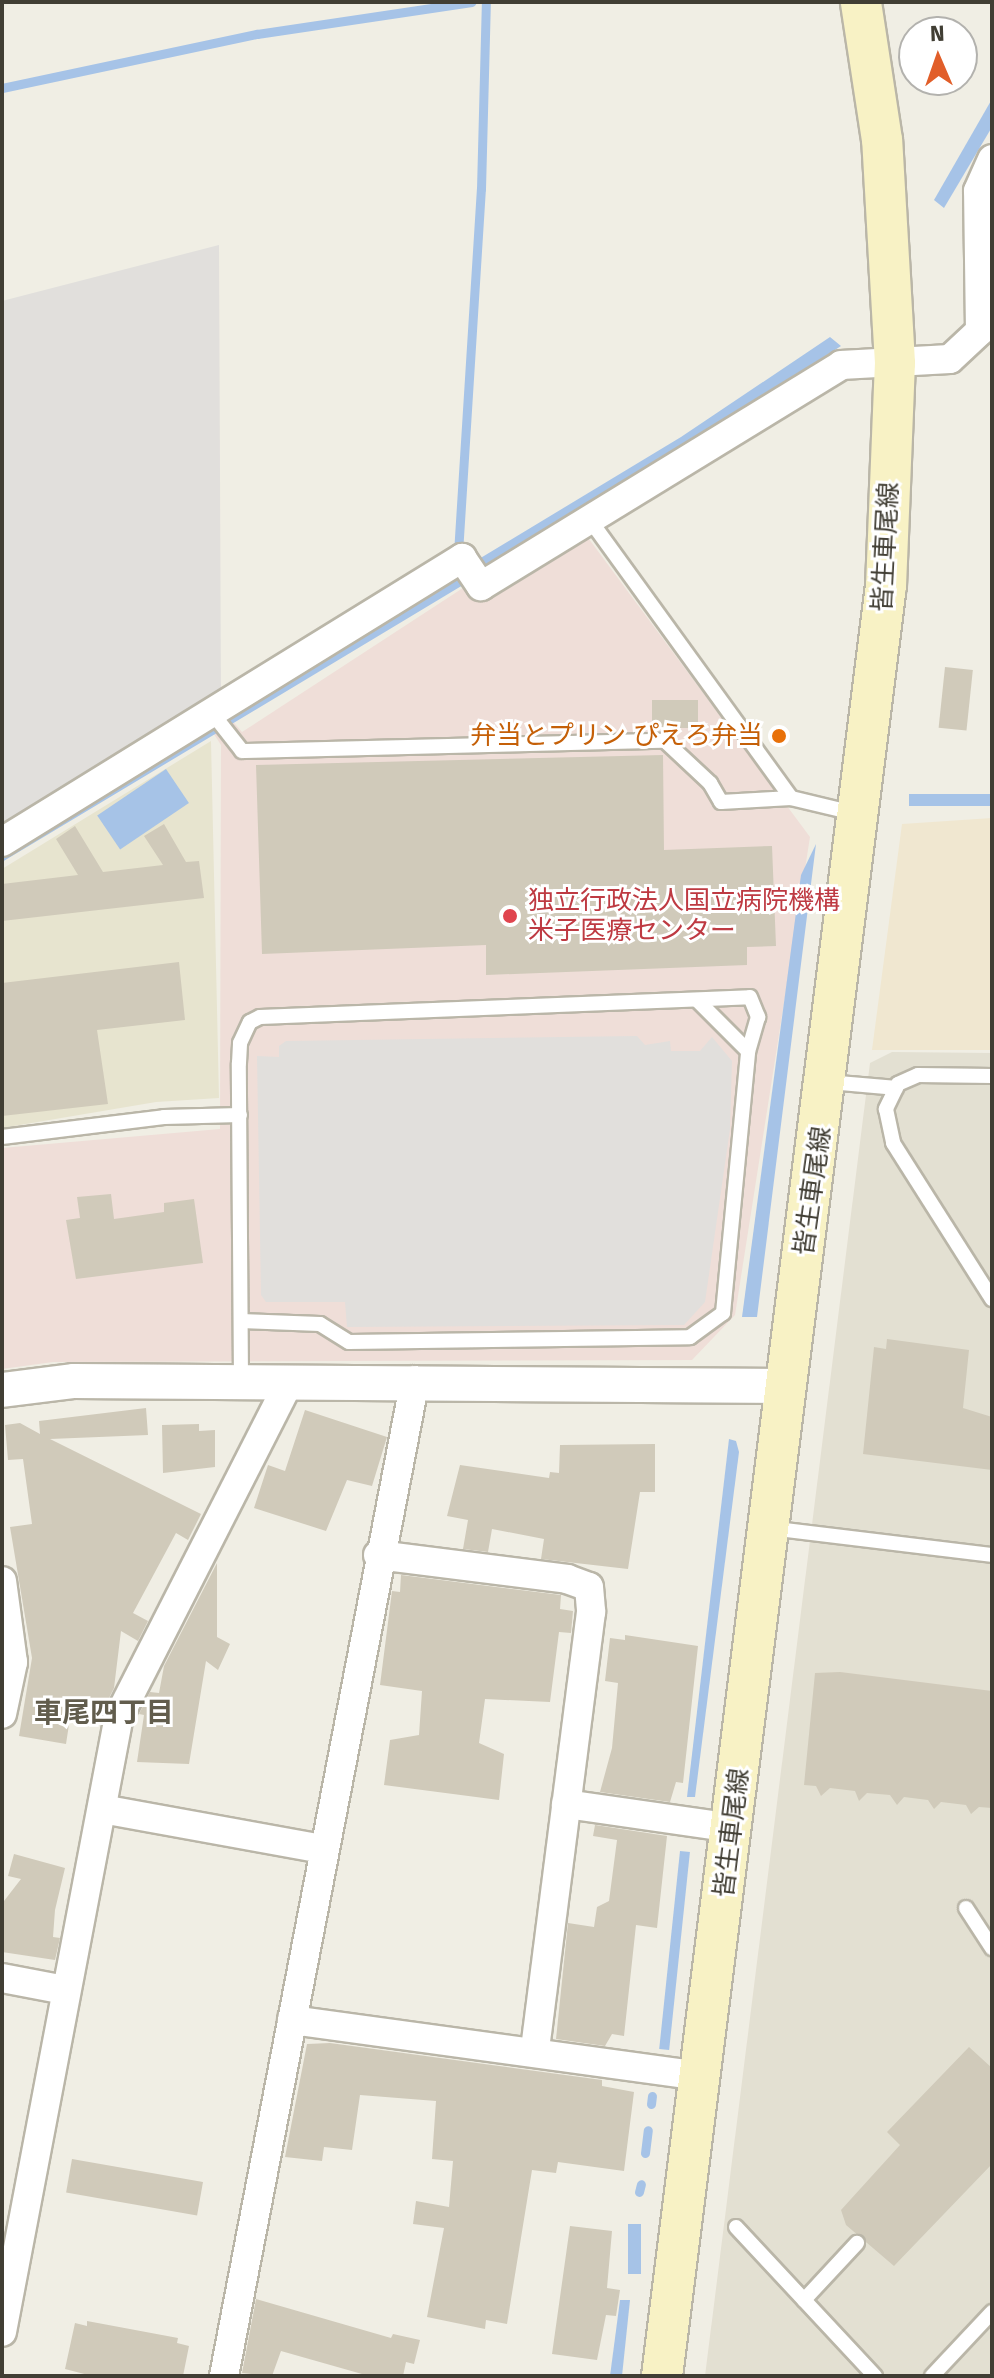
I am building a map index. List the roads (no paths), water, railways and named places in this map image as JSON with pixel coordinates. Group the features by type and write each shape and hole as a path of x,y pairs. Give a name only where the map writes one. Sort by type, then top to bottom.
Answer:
{"main road":[{"name":"皆生車尾線","path":"662,2376 827,1082 886,586 895,363 882,140 861,2"}],"street":[{"path":"2,842 214,717 462,558 481,586 841,365 950,359 980,331 978,191 992,159"},
{"path":"224,2376 378,1555 415,1380"},
{"path":"2,1390 74,1381 415,1380 787,1386"},
{"path":"2,2332 11,2224 65,1990 119,1716 290,1381"},
{"path":"378,1555 567,1579 589,1587 591,1612 535,2051"},
{"path":"2,1581 13,1662 2,1714"},
{"path":"566,1804 732,1828"},
{"path":"102,1809 322,1849"},
{"path":"2,1978 65,1990"},
{"path":"292,2020 702,2076"}],"lane":[{"path":"590,520 791,798"},
{"path":"214,717 242,751 665,741 710,783 721,802 791,798 859,815"},
{"path":"241,1321 320,1324 349,1342 690,1337 723,1313 748,1051 758,1017 750,997 260,1017 250,1022 240,1043 241,1381"},
{"path":"698,1001 748,1051"},
{"path":"992,1076 918,1075 896,1088 886,1109 893,1143 992,1299"},
{"path":"827,1082 896,1088"},
{"path":"2,1137 164,1117 240,1115"},
{"path":"769,1528 992,1555"},
{"path":"966,1908 992,1948"},
{"path":"736,2227 875,2376"},
{"path":"804,2300 857,2243"},
{"path":"932,2376 992,2312"}],"water":[{"path":"992,99 992,127 944,208 934,200"},
{"path":"830,337 841,346 583,513 2,862 2,847 681,437"},
{"path":"166,769 189,803 120,849 97,815"},
{"path":"909,794 992,794 992,806 909,806"},
{"path":"816,844 757,1317 742,1317 801,875"},
{"path":"729,1439 736,1441 739,1452 695,1797 687,1797"},
{"path":"680,1851 690,1852 669,2050 659,2049"},
{"path":"628,2224 641,2224 641,2274 628,2274"},
{"path":"620,2300 630,2300 622,2376 610,2376"}],"waterway":[{"path":"2,88 257,34 472,2"},
{"path":"458,553 481,189 486,2"},
{"path":"651,2104 652,2096"},
{"path":"645,2153 648,2130"},
{"path":"639,2192 641,2184"}],"place":[{"name":"弁当とプリン ぴえろ弁当","path":"779,736"},
{"name":"独立行政法人国立病院機構 米子医療センター","path":"510,916"}],"district":[{"name":"車尾四丁目","path":"104,1713"}]}
